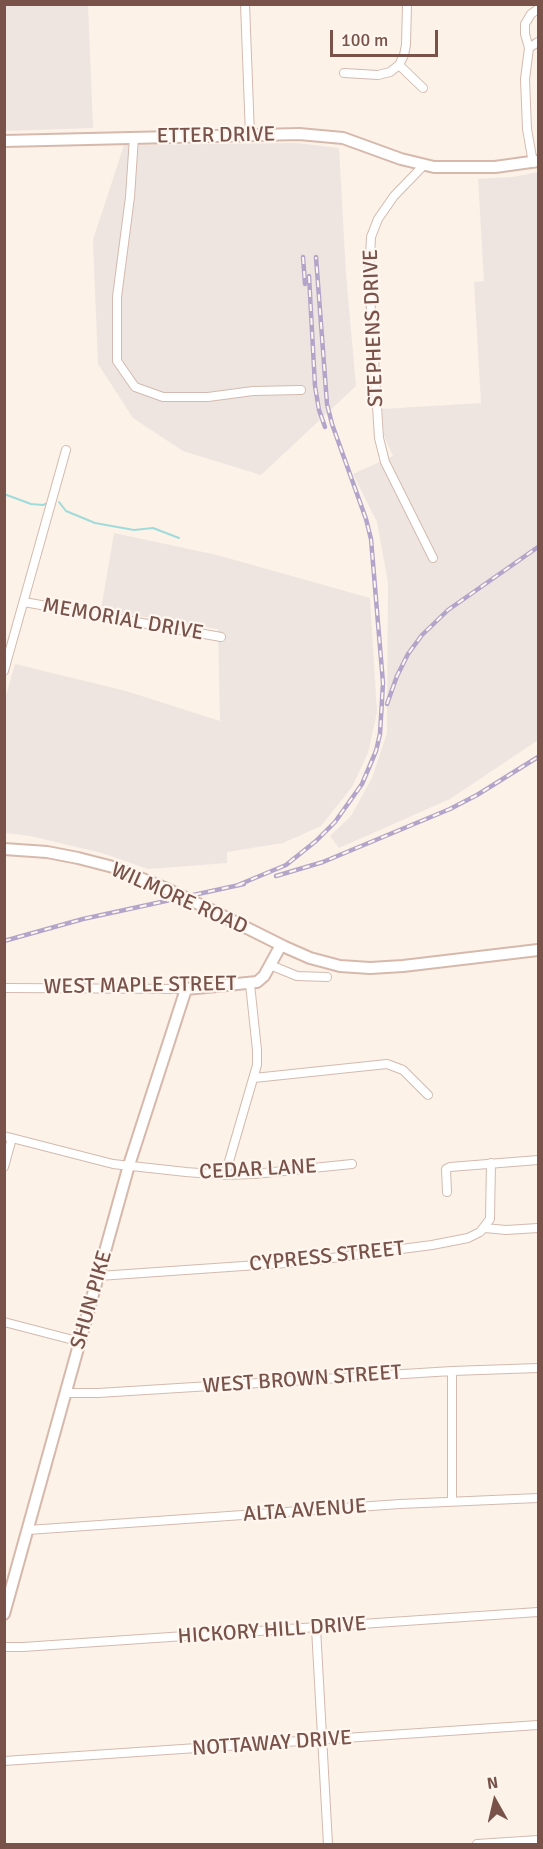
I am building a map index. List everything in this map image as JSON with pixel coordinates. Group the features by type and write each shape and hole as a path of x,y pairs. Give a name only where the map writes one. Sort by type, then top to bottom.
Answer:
{"street":[{"path":"245,4 250,135"},
{"path":"344,73 378,75 390,72 399,64 406,45 407,4"},
{"path":"424,165 444,168 536,162 527,129 525,79 529,48 525,24 531,14 538,9"},
{"path":"529,48 538,42"},
{"path":"399,64 423,88"},
{"name":"ETTER DRIVE","path":"4,141 250,135 329,136 356,141 401,159 424,165"},
{"path":"134,137 130,197 117,297 117,361 135,387 163,397 208,397 253,391 301,390"},
{"name":"STEPHENS DRIVE","path":"424,165 394,196 378,219 371,237 369,257 379,438 385,462 433,558"},
{"path":"4,671 8,643 24,602 66,450"},
{"name":"MEMORIAL DRIVE","path":"24,602 221,637"},
{"name":"WILMORE ROAD","path":"4,849 47,852 113,867 167,889 281,945"},
{"path":"281,945 325,962 370,968 538,950"},
{"name":"WEST MAPLE STREET","path":"4,988 186,989 250,984 261,979 281,945"},
{"path":"270,964 297,976 327,977"},
{"path":"225,1175 254,1078 257,1050 250,984"},
{"name":"SHUN PIKE","path":"4,1614 129,1165 186,989"},
{"path":"254,1078 387,1064 403,1070 428,1095"},
{"path":"4,1167 8,1137"},
{"name":"CEDAR LANE","path":"8,1137 113,1164 186,1173 225,1175 352,1164"},
{"path":"447,1192 446,1169 453,1166 538,1160"},
{"path":"491,1163 491,1214 485,1228 506,1230 538,1228"},
{"name":"CYPRESS STREET","path":"99,1276 253,1266 358,1255 468,1238 485,1228"},
{"path":"4,1322 81,1342"},
{"name":"WEST BROWN STREET","path":"66,1393 109,1393 452,1371 538,1368"},
{"path":"452,1371 452,1502"},
{"name":"ALTA AVENUE","path":"28,1530 538,1498"},
{"name":"HICKORY HILL DRIVE","path":"4,1647 538,1612"},
{"path":"316,1628 328,1845"},
{"name":"NOTTAWAY DRIVE","path":"4,1761 538,1725"},
{"path":"477,1845 538,1840"}],"shaded area":[{"path":"4,5 88,5 93,128 5,131"},
{"path":"297,143 339,148 346,274 356,386 261,475 183,451 133,418 98,364 93,240 124,145"},
{"path":"538,172 538,740 450,799 339,848 330,836 351,816 372,778 387,733 388,582 377,522 353,474 393,456 384,436 382,409 481,403 474,282 484,281 478,179 513,177"},
{"path":"114,533 217,555 370,598 377,712 368,753 352,787 321,826 283,843 227,852 227,863 148,869 102,853 30,836 5,833 5,699 15,664 126,691 220,721 218,629 101,610"}],"waterway":[{"path":"4,494 31,504 48,503"},
{"path":"59,502 66,511 95,523 134,530 153,528 179,538"}],"railway":[{"path":"303,257 305,284"},
{"path":"238,885 286,865 335,822 362,784 376,751 380,734 383,683 371,539 327,404 316,257"},
{"path":"309,276 315,386 319,410 325,427"},
{"path":"387,704 408,654 422,635 448,610 538,547"},
{"path":"276,876 323,862 450,809 538,757"},
{"path":"4,941 83,919 244,884"}]}
